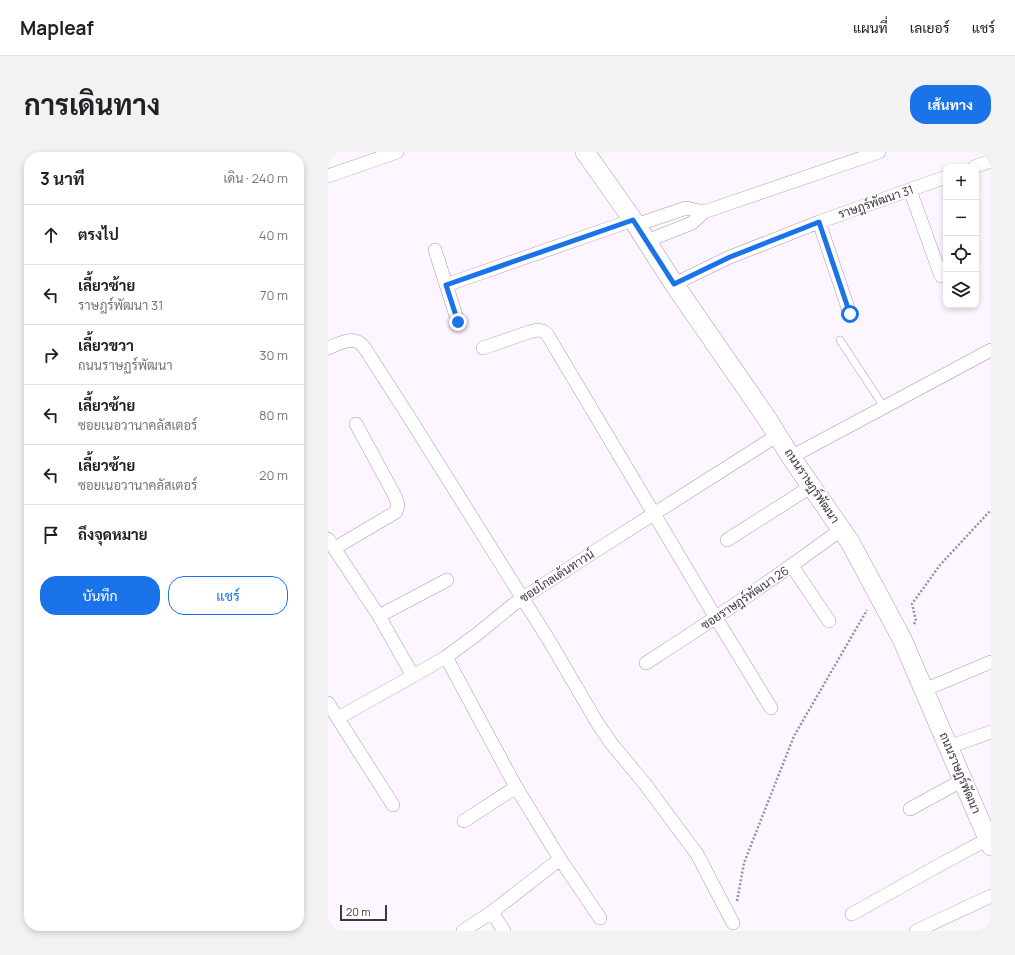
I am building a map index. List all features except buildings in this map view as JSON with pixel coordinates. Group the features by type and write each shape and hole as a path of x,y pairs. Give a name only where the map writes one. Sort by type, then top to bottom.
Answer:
{"street":[{"path":"328,176 398,152"},
{"name":"ถนนราษฏร์พัฒนา","path":"585,152 647,241 674,284 778,435 791,457 842,529 902,639 990,842"},
{"path":"647,241 692,223 704,212 879,152"},
{"path":"979,165 991,161"},
{"name":"ราษฎร์พัฒนา 31","path":"674,284 730,257 819,222 943,178"},
{"path":"910,190 941,276"},
{"path":"446,285 634,222 686,208 704,212"},
{"path":"819,222 850,314"},
{"path":"434,250 458,322"},
{"path":"483,348 538,330 547,334 771,708"},
{"path":"328,348 351,340 359,342 364,347 523,598 598,724 697,854 733,923"},
{"path":"791,457 991,350"},
{"path":"356,424 398,504 396,512 331,544 379,616 413,676"},
{"name":"ซอยโกลเด้นทาวน์","path":"338,718 446,657 514,604 778,435"},
{"path":"727,540 812,486"},
{"name":"ซอยราษฎร์พัฒนา 26","path":"646,663 716,618 792,566 842,529"},
{"path":"792,566 829,621"},
{"path":"379,616 447,580"},
{"path":"446,657 516,787 560,859 600,918"},
{"path":"924,690 991,662"},
{"path":"328,703 393,805"},
{"path":"948,747 991,732"},
{"path":"910,809 963,780"},
{"path":"464,821 516,787"},
{"path":"852,914 934,868 990,842"},
{"path":"463,931 492,912 560,859"},
{"path":"916,931 991,896"},
{"path":"492,912 504,931"}],"lane":[{"path":"840,340 884,407"}],"path":[{"path":"916,621 912,604 940,565 991,510"},
{"path":"733,923 744,863 794,736 868,609"}],"route":[{"path":"458,322 446,285 633,220 674,284 730,257 819,222 850,314"}]}
